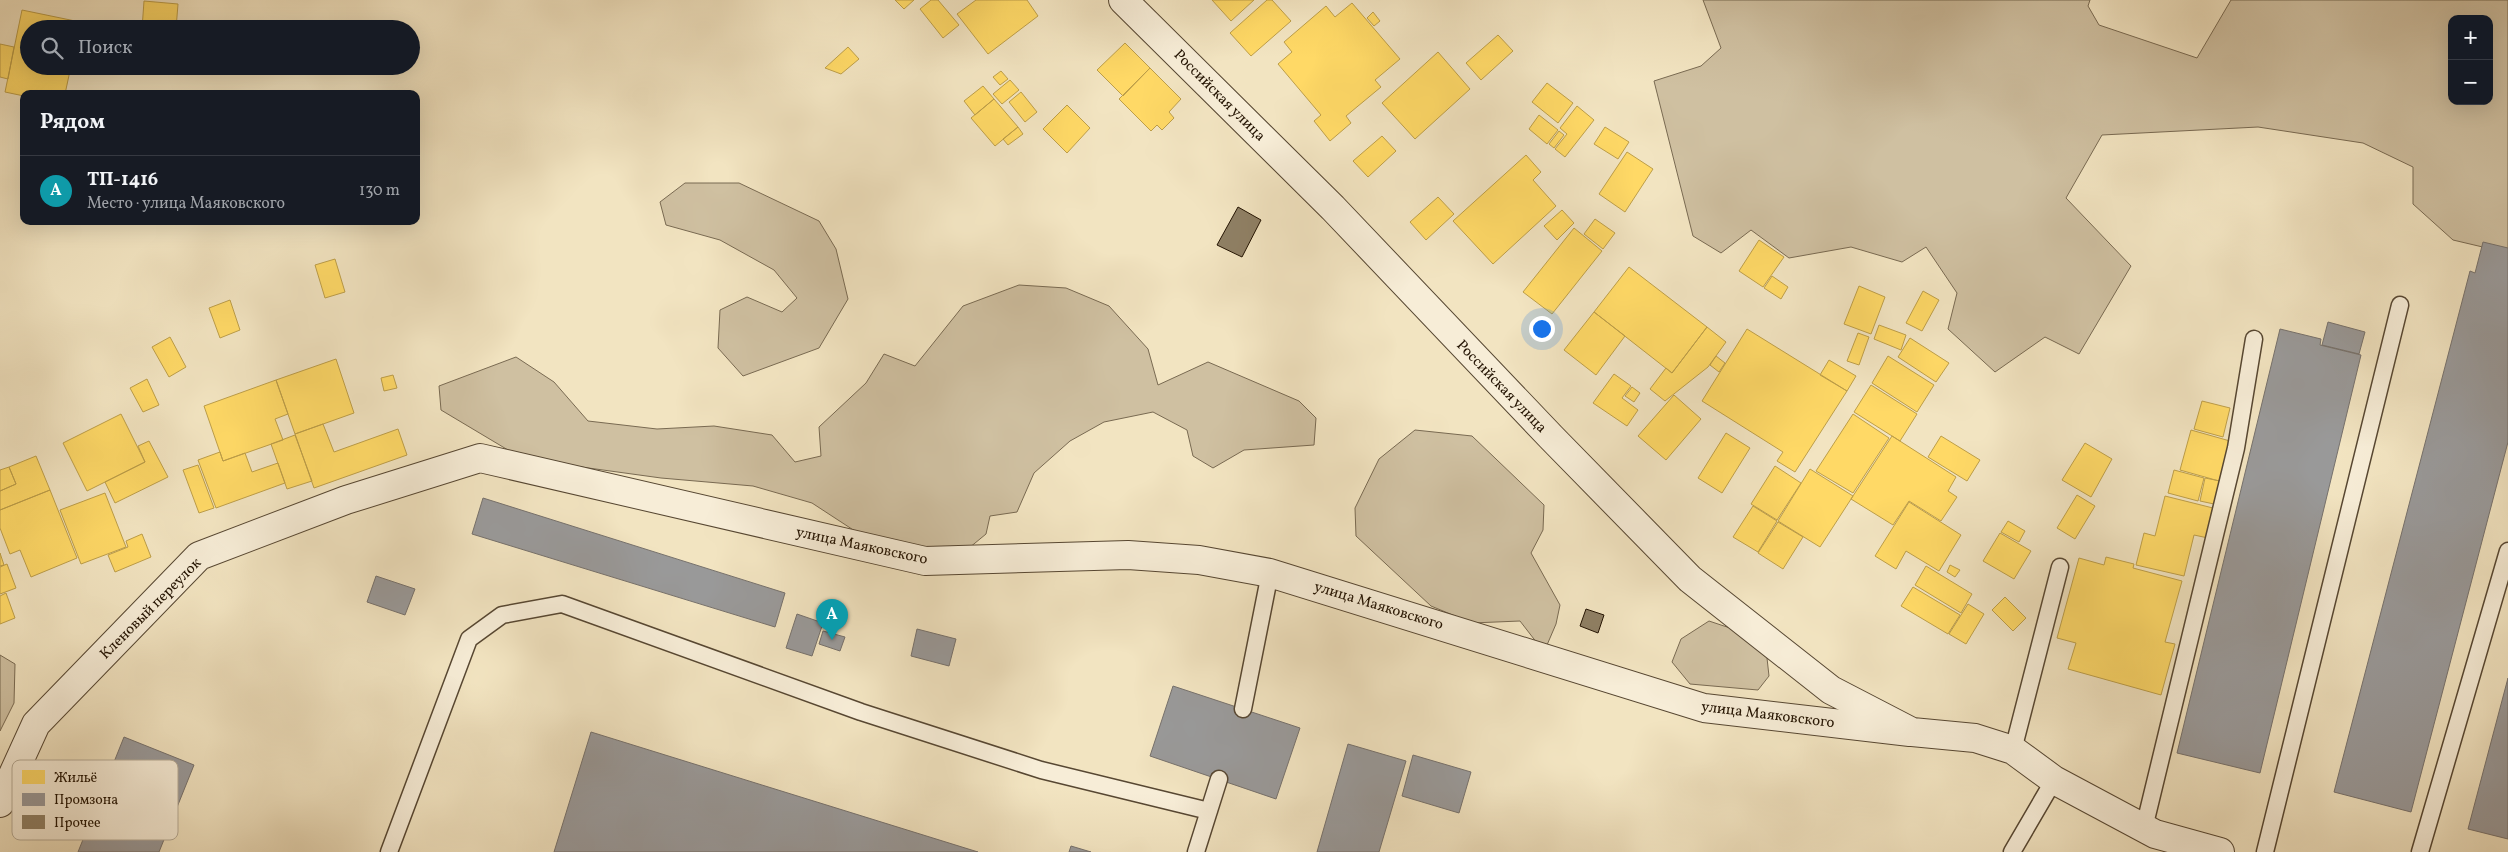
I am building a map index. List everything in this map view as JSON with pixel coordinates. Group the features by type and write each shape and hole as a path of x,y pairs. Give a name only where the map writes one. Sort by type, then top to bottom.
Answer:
{"street":[{"name":"Российская улица","path":"1124,0 1333,208 1551,437 1690,579 1831,690 1912,732"},
{"name":"Кленовый переулок","path":"20,760 36,724 200,556 346,500 480,458 509,466"},
{"name":"улица Маяковского","path":"509,466 925,560 1128,555 1199,560 1270,573 1704,708 1975,738 2013,750 2054,780 2156,834 2220,852"},
{"name":"Кленовый переулок","path":"0,803 12,777"}],"lane":[{"path":"2266,852 2400,305"},
{"path":"2144,828 2236,448 2254,339"},
{"path":"2420,852 2508,551"},
{"path":"2013,750 2060,567"},
{"path":"1243,709 1270,573"},
{"path":"390,852 469,639 502,615 562,604 861,712 1041,770 1209,811"},
{"path":"1196,852 1219,779"},
{"path":"2012,852 2054,780"}],"shaded area":[{"path":"1703,0 2090,0 2088,6 2099,25 2197,58 2231,0 2508,0 2508,253 2453,240 2413,204 2413,167 2363,143 2258,127 2102,135 2066,198 2131,266 2079,354 2045,337 1995,372 1948,329 1957,293 1926,247 1902,262 1851,247 1789,258 1751,230 1721,253 1693,236 1654,81 1701,66 1721,48"},
{"path":"685,183 739,183 819,221 836,249 848,299 819,348 743,376 718,348 720,310 747,297 782,312 797,298 774,270 720,240 666,225 660,202"},
{"path":"1019,285 1066,288 1109,306 1148,349 1158,385 1208,362 1299,401 1316,418 1314,445 1244,450 1213,468 1193,456 1187,430 1153,412 1104,422 1070,441 1034,473 1017,512 990,516 986,534 969,548 937,556 861,535 812,503 753,486 661,478 574,466 513,453 441,410 439,386 516,357 554,382 588,421 657,429 714,426 772,435 795,462 821,456 819,427 866,383 884,354 915,366 963,306"},
{"path":"1415,430 1472,436 1544,505 1543,530 1531,553 1560,605 1556,624 1544,652 1520,621 1472,623 1431,606 1356,536 1355,508 1379,459"},
{"path":"1709,621 1736,630 1767,658 1769,676 1758,690 1690,684 1672,662 1681,639"},
{"path":"0,655 15,664 14,703 0,731"}],"building: Жильё":[{"path":"895,0 914,0 904,9"},
{"path":"931,0 938,0 959,25 943,38 920,9"},
{"path":"976,0 1027,0 1038,16 988,54 957,14"},
{"path":"1212,0 1254,0 1231,21"},
{"path":"1267,0 1272,0 1291,21 1251,56 1230,33"},
{"path":"144,1 178,4 177,20 143,20"},
{"path":"1352,3 1400,59 1375,80 1381,87 1346,116 1351,123 1330,141 1314,121 1321,115 1278,64 1292,52 1284,42 1326,6 1335,17"},
{"path":"22,10 70,20 20,20 20,75 69,75 66,90 20,90 20,95 5,92"},
{"path":"1373,12 1380,21 1374,26 1367,18"},
{"path":"1498,35 1513,51 1481,80 1466,63"},
{"path":"1125,43 1150,68 1123,96 1097,70"},
{"path":"0,44 14,47 8,79 0,77"},
{"path":"848,47 859,59 841,74 825,68"},
{"path":"1438,52 1470,89 1415,139 1382,103"},
{"path":"1150,68 1181,99 1169,112 1174,118 1162,130 1157,125 1151,131 1119,99"},
{"path":"1001,71 1008,79 1000,85 993,77"},
{"path":"1010,80 1019,90 1002,104 993,94"},
{"path":"1547,83 1573,103 1558,123 1532,102"},
{"path":"983,86 994,99 975,115 964,101"},
{"path":"1021,92 1037,112 1025,122 1009,102"},
{"path":"994,99 1018,127 995,146 971,118"},
{"path":"1067,105 1090,128 1067,153 1043,129"},
{"path":"1577,106 1594,120 1565,157 1555,149 1567,134 1560,128"},
{"path":"1539,115 1558,130 1547,144 1529,129"},
{"path":"1018,127 1023,134 1008,145 1003,139"},
{"path":"1605,127 1629,142 1618,159 1594,144"},
{"path":"1559,131 1564,135 1554,148 1549,144"},
{"path":"1382,136 1396,151 1368,177 1353,161"},
{"path":"1627,152 1653,169 1625,212 1599,194"},
{"path":"1526,155 1541,172 1533,180 1556,206 1493,264 1453,221"},
{"path":"1438,197 1454,214 1426,240 1410,222"},
{"path":"1562,210 1574,223 1557,240 1544,226"},
{"path":"1595,219 1615,233 1603,249 1584,234"},
{"path":"1574,228 1602,251 1552,314 1523,292"},
{"path":"1759,240 1784,257 1763,287 1739,271"},
{"path":"335,259 345,292 325,298 315,265"},
{"path":"1629,267 1707,327 1672,373 1594,312"},
{"path":"1772,276 1788,287 1781,299 1764,288"},
{"path":"1859,286 1885,297 1871,334 1844,324"},
{"path":"1923,291 1939,300 1922,331 1906,323"},
{"path":"230,300 240,330 220,338 209,308"},
{"path":"1594,312 1625,336 1596,375 1564,350"},
{"path":"1879,325 1906,335 1901,350 1874,339"},
{"path":"1707,327 1726,342 1708,367 1665,401 1650,389 1666,368 1672,373"},
{"path":"1747,329 1847,391 1795,472 1777,461 1783,452 1702,401"},
{"path":"1858,333 1869,337 1859,365 1847,361"},
{"path":"170,337 186,367 169,377 152,347"},
{"path":"1910,338 1949,363 1936,382 1898,357"},
{"path":"1716,356 1725,363 1719,372 1710,365"},
{"path":"1888,356 1934,385 1917,412 1872,383"},
{"path":"336,359 354,413 295,434 276,380"},
{"path":"1829,360 1856,376 1847,391 1820,375"},
{"path":"1614,374 1631,386 1622,398 1638,410 1627,426 1593,403"},
{"path":"393,375 397,388 384,391 381,378"},
{"path":"147,379 159,405 143,412 130,388"},
{"path":"276,380 288,414 275,419 283,440 223,461 204,406"},
{"path":"1871,385 1917,414 1900,441 1854,412"},
{"path":"1632,387 1640,393 1634,402 1625,396"},
{"path":"1674,395 1701,419 1666,460 1638,436"},
{"path":"2202,401 2230,408 2223,437 2194,429"},
{"path":"121,414 145,462 87,491 63,443"},
{"path":"1853,414 1889,438 1853,493 1816,471"},
{"path":"323,424 334,452 398,429 407,455 314,488 295,434"},
{"path":"2191,430 2230,441 2219,481 2180,470"},
{"path":"1726,433 1750,448 1722,493 1698,478"},
{"path":"295,435 312,481 287,489 271,444"},
{"path":"1892,436 1956,477 1948,491 1957,497 1941,521 1909,501 1893,525 1851,499"},
{"path":"1941,436 1980,460 1967,481 1928,457"},
{"path":"149,441 168,477 115,503 105,482 145,462 138,446"},
{"path":"2085,443 2112,459 2091,497 2062,480"},
{"path":"220,452 223,461 245,453 252,472 278,463 285,483 216,508 198,460"},
{"path":"36,456 50,490 0,510 0,491 16,484 9,467"},
{"path":"198,465 214,508 199,513 183,470"},
{"path":"1775,466 1801,483 1777,520 1751,504"},
{"path":"9,467 16,484 0,491 0,470"},
{"path":"1810,469 1853,496 1820,547 1778,521"},
{"path":"2174,470 2204,478 2198,501 2168,493"},
{"path":"2205,478 2220,481 2214,504 2200,501"},
{"path":"50,490 77,558 31,577 20,550 10,554 0,528 0,510"},
{"path":"105,493 126,547 81,564 60,510"},
{"path":"2077,495 2095,506 2075,539 2057,528"},
{"path":"2165,496 2213,508 2208,538 2194,535 2184,576 2136,565 2144,533 2155,536"},
{"path":"1909,502 1961,535 1939,571 1906,551 1896,569 1875,556"},
{"path":"1753,506 1777,521 1758,552 1733,537"},
{"path":"2008,521 2025,531 2019,542 2001,532"},
{"path":"1778,522 1803,537 1783,569 1758,553"},
{"path":"2000,533 2031,551 2014,579 1983,561"},
{"path":"142,534 151,557 115,572 108,555 128,547 126,541"},
{"path":"0,553 4,565 0,566"},
{"path":"2106,557 2134,564 2133,568 2182,581 2165,642 2175,644 2161,695 2068,669 2076,643 2057,638 2079,558 2104,565"},
{"path":"7,564 16,588 0,594 0,567"},
{"path":"1950,565 1960,570 1955,577 1947,572"},
{"path":"1926,566 1972,594 1961,613 1915,585"},
{"path":"1913,587 1960,615 1948,634 1901,606"},
{"path":"6,593 15,618 0,624 0,596"},
{"path":"2005,597 2026,618 2013,631 1992,610"},
{"path":"1968,604 1984,614 1966,644 1949,634"}],"building: Промзона":[{"path":"2483,242 2508,248 2508,442 2411,812 2334,792 2470,271 2475,273"},
{"path":"2328,322 2365,332 2359,354 2322,345"},
{"path":"2280,329 2321,339 2320,345 2361,355 2260,773 2177,753"},
{"path":"483,498 785,593 775,627 472,534"},
{"path":"376,576 415,589 405,615 367,602"},
{"path":"797,614 823,623 812,656 786,648"},
{"path":"917,629 956,639 949,666 911,656"},
{"path":"823,631 845,637 840,651 819,644"},
{"path":"2508,678 2508,839 2468,829"},
{"path":"1173,686 1300,728 1276,799 1150,756"},
{"path":"591,732 978,852 554,852"},
{"path":"124,737 194,765 178,805 178,760 115,760"},
{"path":"1348,744 1406,761 1379,852 1317,852"},
{"path":"1413,755 1471,772 1459,813 1402,796"},
{"path":"83,840 164,840 159,852 78,852"},
{"path":"1071,846 1091,852 1069,852"}],"building: Прочее":[{"path":"1238,207 1261,220 1242,257 1217,245"},
{"path":"1586,609 1604,615 1598,633 1580,626"}],"place":[{"name":"ТП-1416","path":"832,640"}]}
